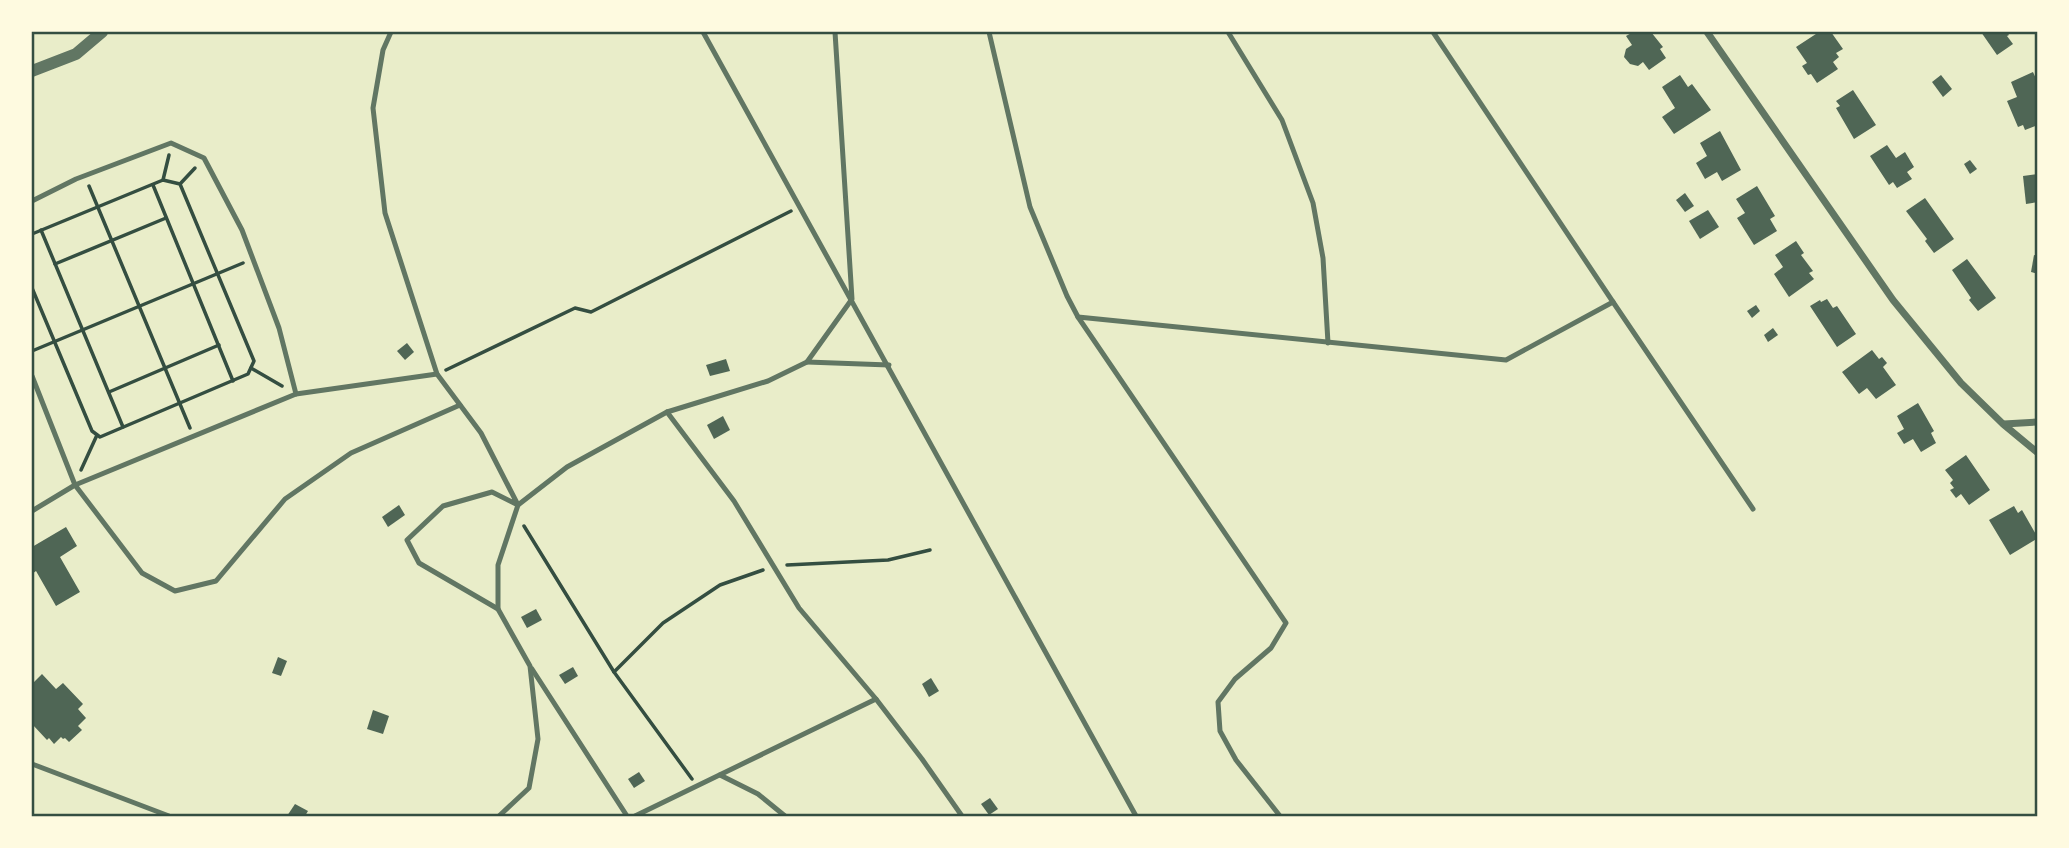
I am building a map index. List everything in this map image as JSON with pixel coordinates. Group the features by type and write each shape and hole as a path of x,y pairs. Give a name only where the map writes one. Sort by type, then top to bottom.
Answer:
{"street":[{"path":"32,71 76,54 102,32"},
{"path":"1707,32 1893,300 1961,383 2038,453"},
{"path":"2003,424 2038,422"}],"lane":[{"path":"391,32 383,50 373,108 384,213 438,374 481,433 518,505"},
{"path":"704,32 1136,817"},
{"path":"807,362 852,299 835,32"},
{"path":"989,32 1030,207 1067,296 1078,317 1286,623 1271,648 1236,679 1218,702 1220,731 1236,760 1280,817"},
{"path":"1228,32 1283,120 1313,203 1323,258 1328,343"},
{"path":"1433,32 1753,509"},
{"path":"32,201 84,176 171,143 204,159 242,230 279,328 296,394"},
{"path":"1078,317 1506,360 1613,302"},
{"path":"627,817 530,666 498,609 498,565 518,505 568,467 667,412 768,381 807,362 888,365"},
{"path":"32,511 75,485 296,394 438,374"},
{"path":"32,376 75,485 142,573 176,590 216,581 285,499 351,453 460,405"},
{"path":"667,412 734,501 799,608 876,699 962,817"},
{"path":"498,609 419,563 407,540 443,506 492,492 518,505"},
{"path":"499,817 529,788 538,739 530,666"},
{"path":"635,817 876,699"},
{"path":"32,764 169,817"},
{"path":"720,775 758,794 785,817"}],"path":[{"path":"163,180 171,143"},
{"path":"180,184 204,159"},
{"path":"84,176 193,436"},
{"path":"32,234 163,180 180,184"},
{"path":"152,184 233,381"},
{"path":"32,288 92,431 100,437 248,374 254,361 180,184"},
{"path":"438,374 575,308 591,312 801,206"},
{"path":"55,264 166,218"},
{"path":"41,230 123,427"},
{"path":"32,351 253,259"},
{"path":"109,392 219,345"},
{"path":"251,368 296,394"},
{"path":"75,485 97,435"},
{"path":"515,512 614,672 697,786"},
{"path":"614,672 663,623 720,585 774,566 888,559 930,550"}],"building":[{"path":"1633,32 1651,32 1663,47 1660,49 1666,58 1649,70 1643,62 1638,66 1630,64 1624,57 1626,49 1632,45 1626,36"},
{"path":"1819,32 1831,32 1843,49 1836,53 1839,57 1833,62 1838,69 1817,83 1802,66 1807,63 1796,47"},
{"path":"1981,32 2007,32 2013,44 1997,55"},
{"path":"2033,72 2038,83 2038,125 2025,130 2023,125 2018,127 2007,101 2017,97 2011,82"},
{"path":"1680,75 1688,87 1692,84 1711,110 1674,134 1662,117 1675,108 1662,87"},
{"path":"1941,75 1952,89 1943,97 1932,82"},
{"path":"1853,90 1876,125 1854,139 1836,108 1840,106 1836,101"},
{"path":"1720,131 1741,170 1722,181 1717,172 1705,179 1696,163 1707,156 1700,143"},
{"path":"1887,145 1896,158 1905,152 1914,167 1907,172 1912,179 1897,188 1893,182 1889,185 1870,156"},
{"path":"1970,160 1977,169 1970,174 1964,164"},
{"path":"2038,174 2038,202 2026,204 2023,176"},
{"path":"1757,186 1775,216 1770,219 1777,231 1754,245 1737,218 1745,213 1736,199"},
{"path":"1685,193 1694,206 1685,212 1676,200"},
{"path":"1925,198 1954,239 1934,253 1906,211"},
{"path":"1708,210 1719,227 1700,239 1689,221"},
{"path":"1796,241 1804,253 1801,255 1813,271 1809,273 1814,279 1789,297 1774,274 1783,267 1775,255"},
{"path":"2034,255 2038,256 2038,274 2031,272"},
{"path":"1967,259 1996,298 1978,311 1952,270"},
{"path":"1827,299 1833,308 1837,306 1856,334 1837,347 1810,306"},
{"path":"1756,305 1760,311 1752,318 1747,311"},
{"path":"1773,328 1778,335 1768,342 1764,335"},
{"path":"407,343 414,352 405,360 397,351"},
{"path":"1872,350 1879,359 1882,357 1887,363 1883,367 1896,385 1876,399 1867,388 1859,394 1842,372"},
{"path":"726,359 730,371 710,376 706,365"},
{"path":"1918,403 1934,431 1931,433 1936,443 1921,452 1913,439 1904,444 1897,433 1904,429 1897,416"},
{"path":"723,416 730,430 714,439 707,425"},
{"path":"1966,455 1990,490 1969,505 1961,494 1956,498 1950,490 1954,488 1950,483 1953,480 1945,470"},
{"path":"399,505 405,515 388,527 382,517"},
{"path":"2014,506 2018,513 2022,510 2038,538 2010,555 1989,520"},
{"path":"66,527 77,546 60,557 80,592 56,606 36,571 32,574 32,547"},
{"path":"536,609 542,620 527,628 521,617"},
{"path":"278,657 287,661 281,676 272,673"},
{"path":"573,667 578,676 565,684 559,675"},
{"path":"42,674 56,689 63,683 83,704 78,709 86,718 78,726 82,730 69,742 61,737 54,744 32,724 32,684"},
{"path":"931,678 939,691 929,697 922,684"},
{"path":"373,710 389,716 383,734 367,729"},
{"path":"639,772 645,781 634,788 628,779"},
{"path":"990,798 998,809 989,815 981,804"},
{"path":"295,804 308,811 305,816 287,816"}]}
